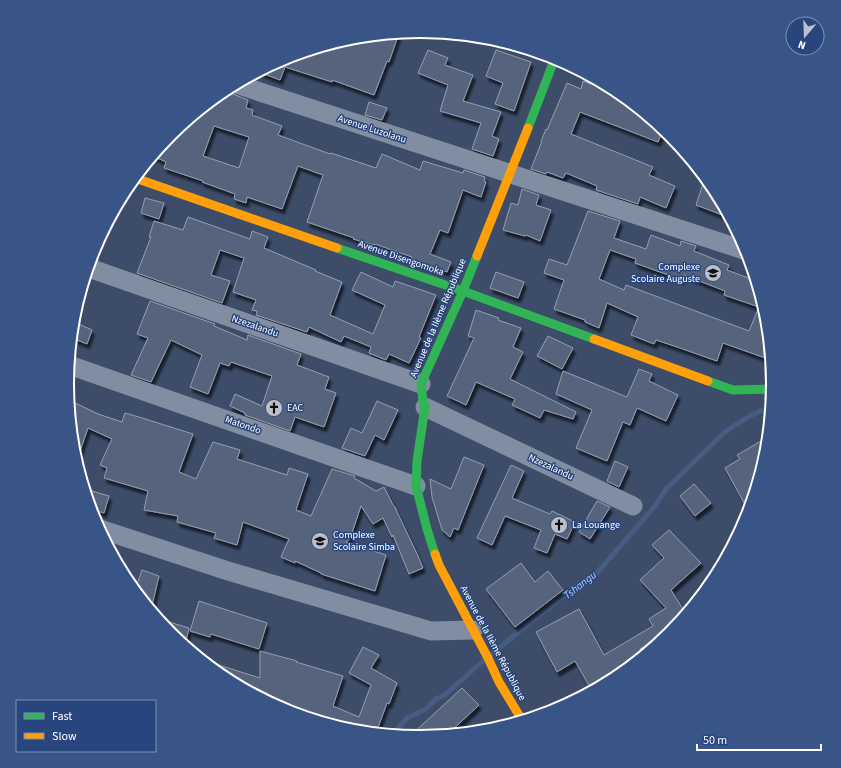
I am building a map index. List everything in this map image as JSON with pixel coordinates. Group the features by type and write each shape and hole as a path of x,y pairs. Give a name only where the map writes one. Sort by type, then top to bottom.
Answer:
{"street":[{"name":"Avenue de la IIème République","path":"519,715 499,682 439,565 427,529 416,486 417,461 425,407 422,398 423,389 421,384 463,291 553,64"},
{"name":"Avenue Luzolanu","path":"244,87 738,248"},
{"name":"Avenue Disengomoka","path":"141,180 463,291 733,390 766,389"},
{"name":"Nzezalandu","path":"94,270 421,384"},
{"name":"Matondo","path":"75,367 416,486"},
{"name":"Nzezalandu","path":"425,407 633,506"},
{"path":"108,532 228,571 431,632 473,630"}],"building":[{"path":"397,39 389,62 387,61 374,95 332,80 332,82 285,67 280,80 266,75 309,56 331,50 375,41"},
{"path":"428,50 448,58 445,65 473,75 463,101 501,112 492,136 499,139 493,156 472,149 481,123 440,111 448,85 418,73"},
{"path":"496,50 531,62 514,111 495,104 503,83 486,76"},
{"path":"583,81 597,86 631,109 661,135 658,142 580,112 571,134 653,167 649,175 675,186 666,208 640,197 638,204 596,190 597,186 566,173 563,178 547,172 546,174 531,169 546,129 547,130 567,83 581,89"},
{"path":"232,94 248,100 246,108 253,110 252,115 282,126 278,135 330,154 331,153 376,168 382,154 420,170 423,161 463,173 464,170 485,177 484,181 486,182 481,197 463,190 448,233 440,230 430,254 451,262 447,272 411,260 412,257 375,244 353,239 354,238 307,222 323,175 298,166 282,209 247,197 246,203 234,199 235,194 202,182 203,181 164,168 166,162 158,158 176,139 210,109","holes":["214,126 249,137 239,168 203,156"]},
{"path":"369,102 387,108 382,120 365,115"},
{"path":"703,184 722,215 696,205"},
{"path":"522,189 539,195 536,205 551,210 540,241 526,235 503,230 511,203 518,205"},
{"path":"145,198 164,203 159,219 141,213"},
{"path":"588,211 620,221 614,238 646,249 651,235 680,246 681,241 696,246 694,251 729,265 727,270 750,279 758,307 724,295 725,291 684,275 682,280 635,263 636,259 610,250 599,279 624,290 626,285 749,331 758,309 766,358 723,343 717,361 656,340 654,344 631,335 638,317 607,303 599,328 585,322 585,320 554,309 564,280 544,273 549,259 567,265"},
{"path":"188,217 250,239 252,231 268,237 264,248 342,282 330,315 373,334 385,305 352,290 361,272 393,287 395,281 436,295 419,337 421,338 409,363 389,354 386,360 369,353 371,347 344,336 341,342 309,327 307,332 256,315 257,311 252,310 256,300 233,292 244,258 220,250 211,275 230,281 222,303 137,273 151,237 149,237 154,221 183,230"},
{"path":"496,272 524,282 518,298 490,288"},
{"path":"150,301 215,324 214,326 247,340 248,335 301,354 297,365 329,377 325,389 336,393 324,427 295,417 290,431 245,415 245,413 230,406 235,394 262,406 272,376 231,362 229,366 220,363 208,394 190,387 202,355 171,340 151,382 131,375 148,338 137,334"},
{"path":"476,310 521,328 513,347 523,352 510,379 576,412 573,419 544,410 540,418 512,405 515,399 476,382 466,405 447,396 474,338 468,336"},
{"path":"80,324 92,330 87,344 77,340"},
{"path":"548,336 573,348 562,369 537,356"},
{"path":"639,369 652,374 649,381 678,395 666,421 637,408 630,425 623,422 607,461 576,448 592,410 556,394 563,371 627,397"},
{"path":"377,401 398,410 384,440 375,435 365,456 342,448 351,428 362,433"},
{"path":"75,403 98,414 122,422 125,413 193,434 179,472 196,479 213,442 240,450 237,459 287,475 289,468 308,474 296,510 311,516 332,469 355,476 354,478 376,491 384,487 395,507 423,568 409,574 393,535 392,537 383,518 373,524 361,506 350,539 346,542 386,555 375,591 321,574 295,561 295,563 281,557 289,539 243,522 237,545 214,538 216,533 177,522 178,516 144,510 148,491 104,478 107,468 100,465 112,439 88,428 81,450"},
{"path":"762,440 755,474 745,504 725,468 740,459 737,455"},
{"path":"464,457 484,465 458,530 454,528 450,537 442,530 432,497 430,479 451,489"},
{"path":"615,461 628,467 619,487 607,481"},
{"path":"511,465 524,471 512,498 550,514 552,511 575,522 567,539 555,534 547,553 534,548 541,530 505,516 492,545 477,538"},
{"path":"694,484 711,503 695,516 680,496"},
{"path":"92,491 109,496 104,513 99,512"},
{"path":"597,501 610,507 590,539 579,532"},
{"path":"669,530 701,563 671,590 683,609 665,629 650,644 640,649 641,651 631,659 589,686 575,661 557,672 536,632 579,609 604,655 653,626 649,619 666,608 640,580 664,558 652,545"},
{"path":"521,563 535,582 548,571 563,590 515,627 486,589"},
{"path":"142,570 159,576 153,603 146,595 138,583"},
{"path":"199,601 267,623 259,649 211,634 210,637 190,631"},
{"path":"170,622 189,628 186,639"},
{"path":"363,647 379,655 371,668 397,683 389,704 387,703 378,727 331,718 288,704 247,684 218,665 260,678 260,651 343,676 333,706 359,717 371,685 349,673"},
{"path":"462,688 479,705 454,728 417,730"}],"waterway":[{"name":"Tshangu","path":"492,654 566,594 596,574 655,506 667,488 726,431 748,417 766,408"},
{"name":"Tshangu","path":"397,729 407,718 426,709 436,699 445,695 484,660"}],"traffic: fast":[{"path":"528,128 553,64"},
{"path":"337,248 463,291 594,339"},
{"path":"435,554 416,486 417,461 425,407 421,384 463,291 477,256"},
{"path":"708,381 733,390 766,389"}],"traffic: slow":[{"path":"477,256 528,128"},
{"path":"141,180 337,248"},
{"path":"594,339 708,381"},
{"path":"435,554 439,565 499,682 519,715"}],"place":[{"name":"Complexe Scolaire Auguste","path":"713,273"},
{"name":"EAC","path":"274,408"},
{"name":"La Louange","path":"559,525"},
{"name":"Complexe Scolaire Simba","path":"320,541"}]}
